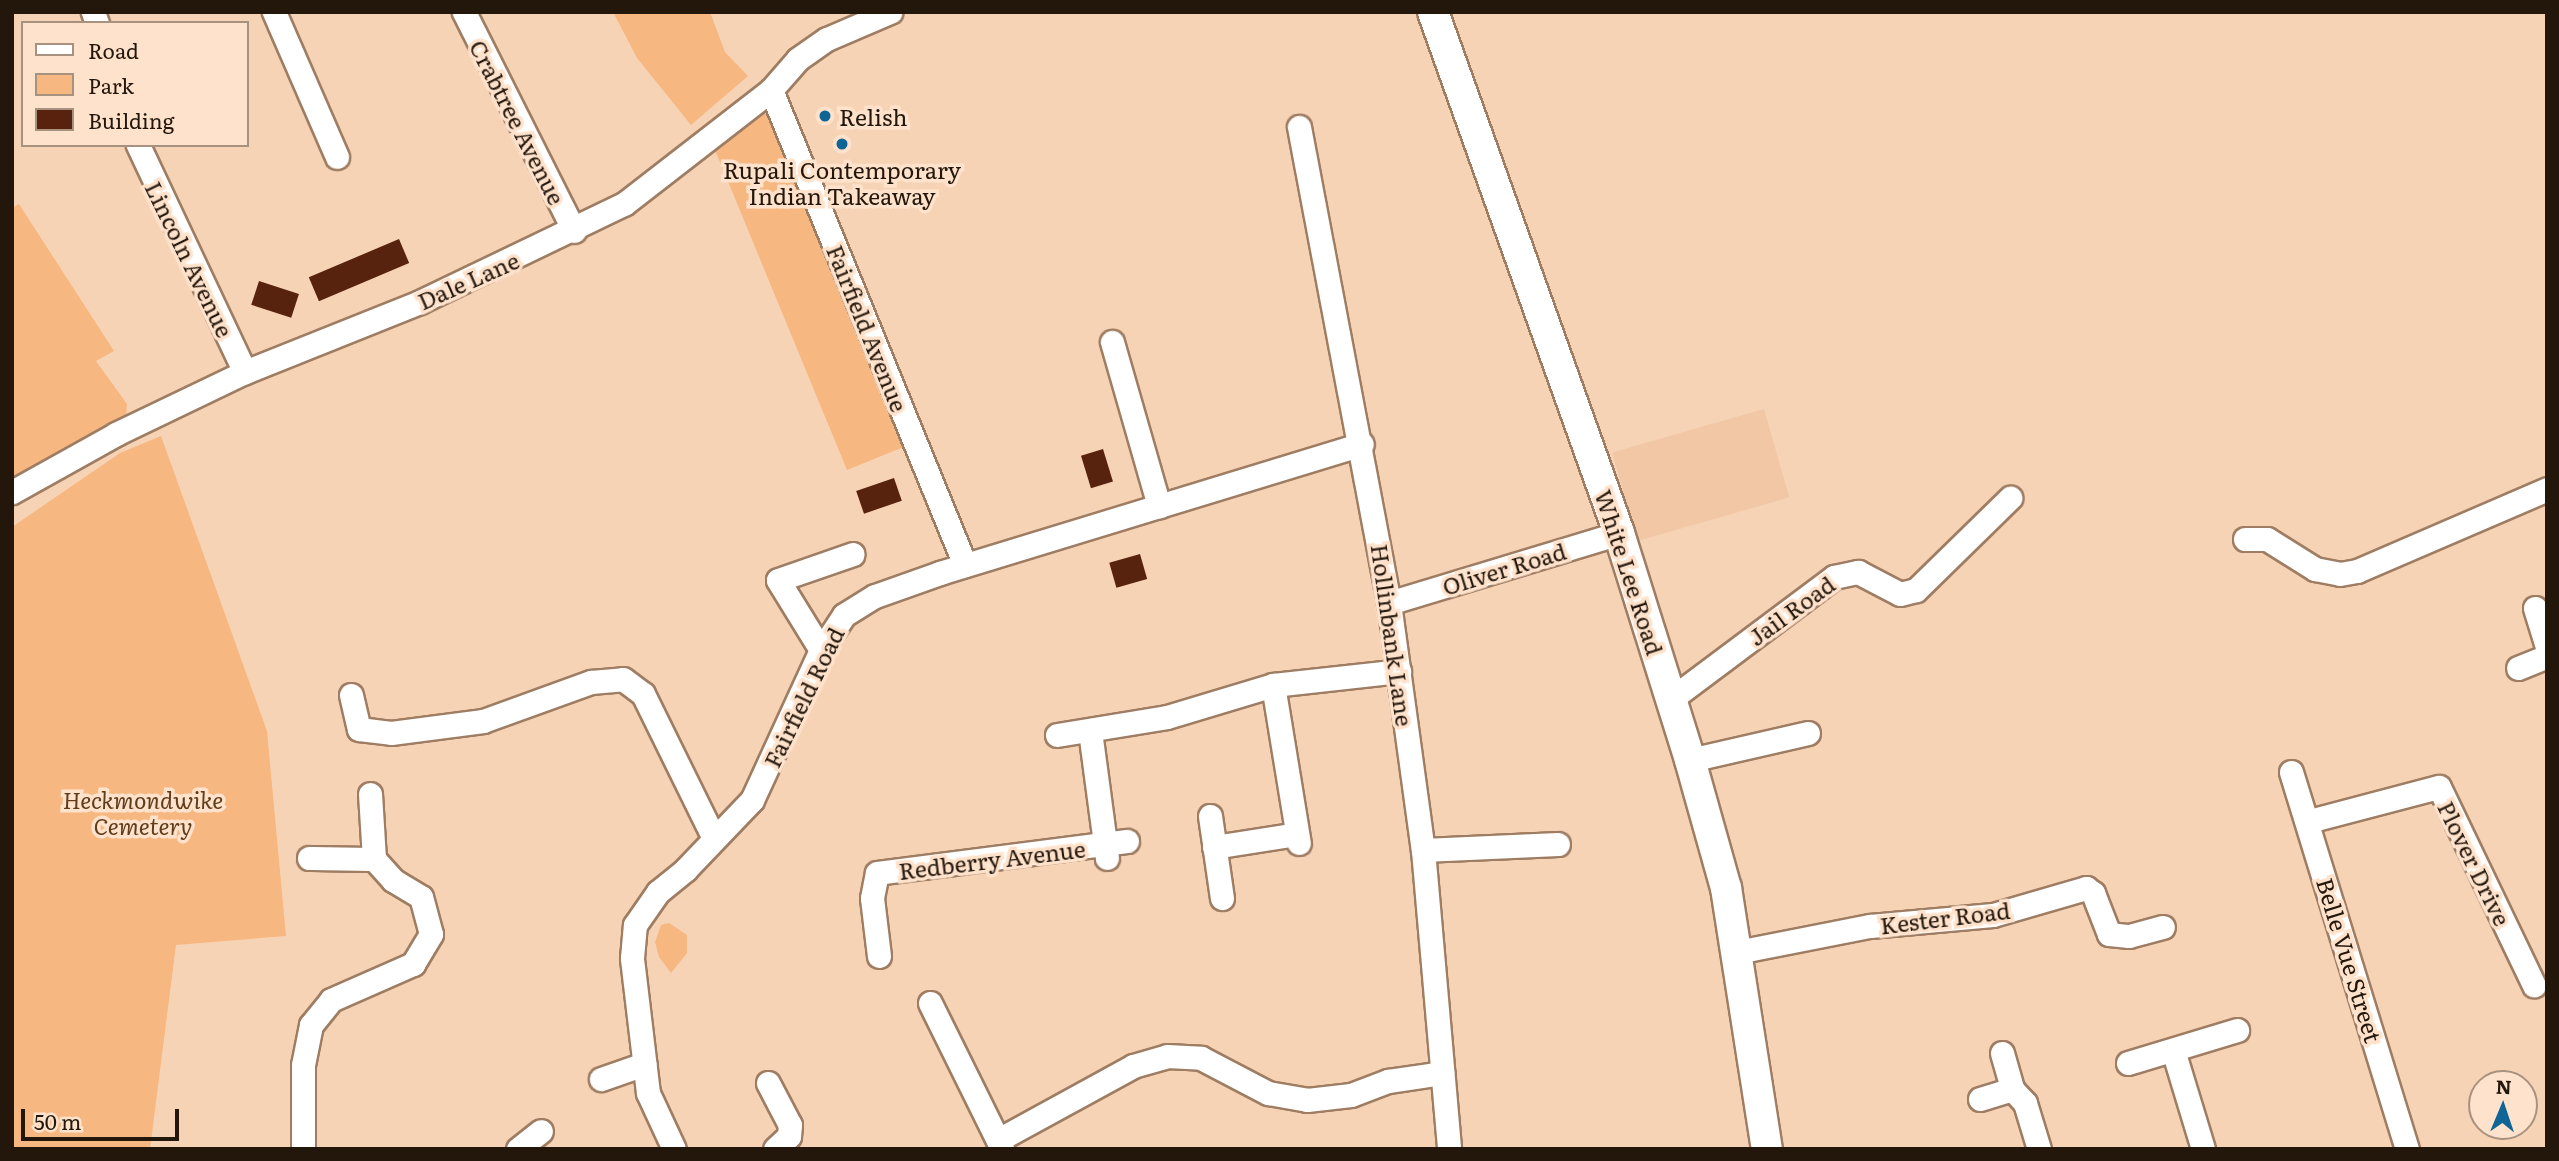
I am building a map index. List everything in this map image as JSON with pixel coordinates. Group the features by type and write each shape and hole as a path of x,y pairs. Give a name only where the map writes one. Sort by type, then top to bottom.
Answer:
{"main road":[{"name":"White Lee Road","path":"1433,12 1619,533 1690,760 1725,884 1767,1149"}],"street":[{"path":"274,12 337,156"},
{"name":"Crabtree Avenue","path":"464,12 574,231"},
{"name":"Dale Lane","path":"12,492 116,434 246,372 420,302 574,231 624,204 771,90 798,59 818,46 890,12"},
{"name":"Fairfield Avenue","path":"771,90 965,565"},
{"name":"Hollinbank Lane","path":"1299,127 1362,444 1399,671 1423,850 1448,1149"},
{"name":"Lincoln Avenue","path":"139,147 246,372"},
{"path":"1112,342 1159,506"},
{"name":"Fairfield Road","path":"674,1149 648,1093 632,958 635,926 658,892 686,869 713,836 738,818 752,800 821,650 844,615 875,596 965,565 1362,444"},
{"path":"2245,539 2267,539 2315,569 2357,571 2547,488"},
{"name":"Jail Road","path":"1671,699 1834,576 1858,572 1900,594 1916,590 2010,498"},
{"name":"Oliver Road","path":"1389,603 1619,533"},
{"path":"821,650 778,580 853,554"},
{"path":"2535,608 2547,647"},
{"path":"2518,668 2547,656"},
{"path":"1057,735 1167,717 1220,697 1273,685 1399,671"},
{"path":"351,695 359,729 391,733 483,721 590,682 623,679 643,694 713,836"},
{"path":"1214,847 1298,839 1273,685"},
{"name":"Redberry Avenue","path":"879,956 872,898 877,873 1113,848 1090,731"},
{"path":"1690,760 1808,733"},
{"name":"Belle Vue Street","path":"2291,772 2309,821 2407,1149"},
{"name":"Plover Drive","path":"2309,821 2439,787 2534,985"},
{"path":"303,1149 303,1065 311,1025 331,1000 413,964 432,934 421,897 393,880 374,859 370,794"},
{"path":"1210,816 1222,898"},
{"path":"1423,850 1558,844"},
{"path":"309,858 374,859"},
{"name":"Kester Road","path":"1737,952 1870,926 1993,915 2086,888 2093,893 2109,934 2129,936 2163,927"},
{"path":"930,1003 1000,1144 1133,1066 1167,1056 1201,1058 1268,1093 1307,1100 1351,1095 1388,1081 1442,1073"},
{"path":"2128,1063 2237,1030"},
{"path":"2173,1050 2203,1149"},
{"path":"2003,1054 2012,1089 2025,1103 2039,1149"},
{"path":"601,1079 645,1064"},
{"path":"768,1083 790,1125 789,1136 775,1149"},
{"path":"1980,1098 2012,1089"},
{"path":"519,1149 541,1130"}],"shaded area":[{"path":"1764,409 1789,497 1637,541 1612,453"}],"green space":[{"path":"613,12 710,12 725,52 748,76 691,125 637,58"},
{"path":"769,113 906,446 847,470 715,150 758,114"},
{"path":"19,204 114,351 96,361 127,404 126,418 12,484 12,208"},
{"name":"Heckmondwike Cemetery","path":"161,436 267,731 286,936 176,945 150,1149 12,1149 12,527 120,453"},
{"path":"669,923 687,935 687,953 671,973 659,957 655,942 661,925"}],"building":[{"path":"399,239 409,263 319,301 309,277"},
{"path":"259,281 299,294 291,318 251,305"},
{"path":"1103,449 1113,482 1091,488 1081,456"},
{"path":"894,478 902,501 864,514 856,491"},
{"path":"1140,554 1147,579 1116,588 1109,563"}],"place":[{"name":"Relish","path":"825,116"},
{"name":"Rupali Contemporary Indian Takeaway","path":"842,144"}]}
